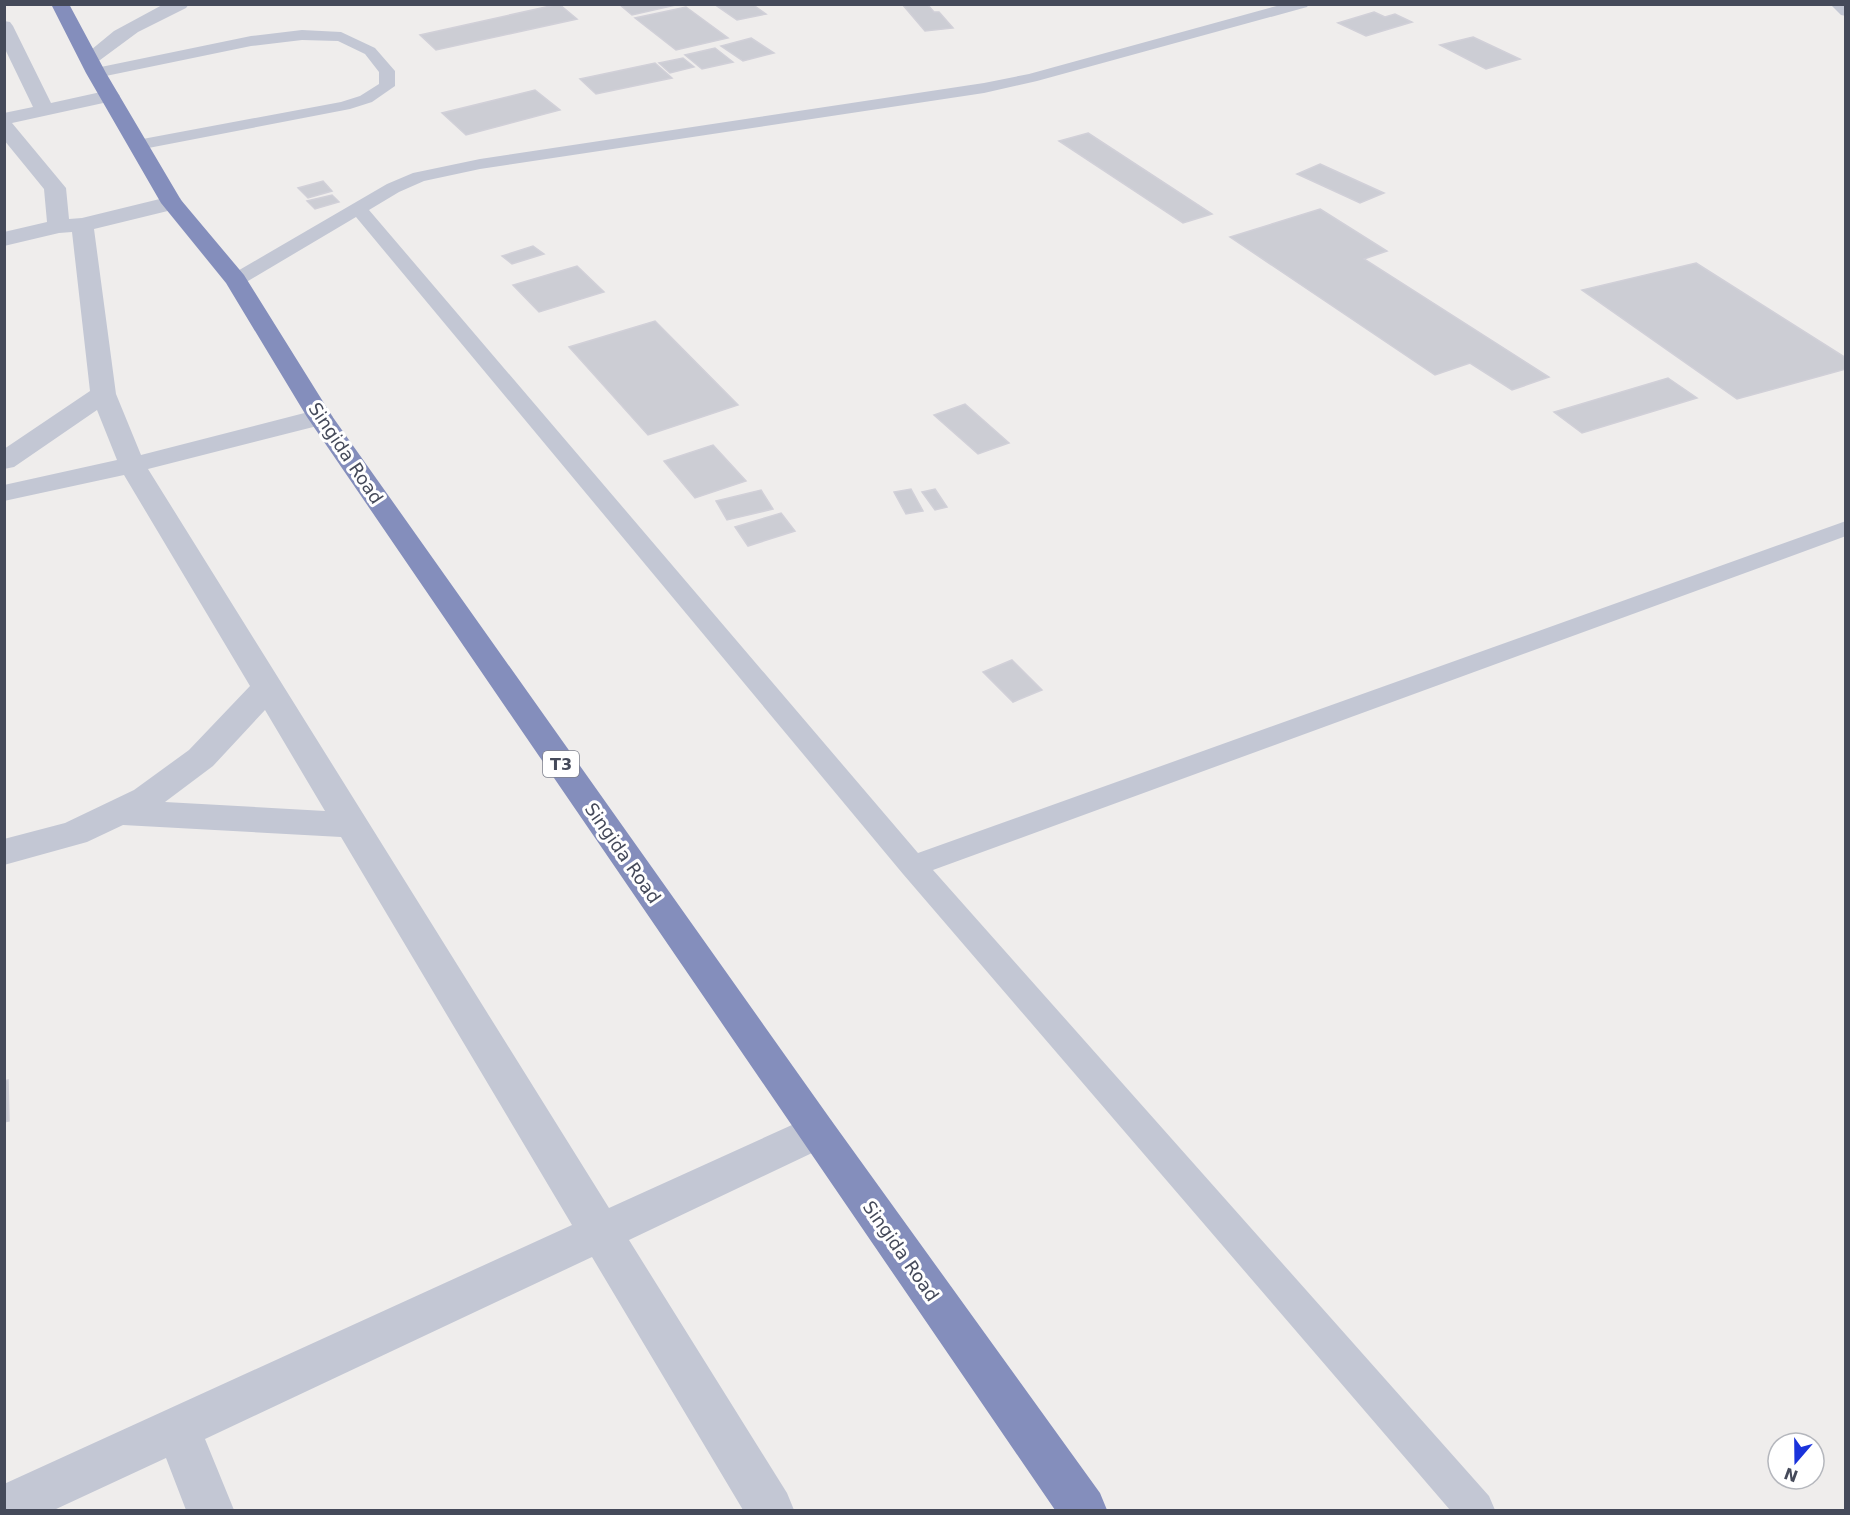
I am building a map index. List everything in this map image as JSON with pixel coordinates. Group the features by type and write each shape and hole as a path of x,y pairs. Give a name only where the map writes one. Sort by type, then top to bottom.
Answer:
{"highway":[{"name":"Singida Road","path":"60,4 98,76 172,203 236,280 320,417 1083,1510"}],"street":[{"path":"4,119 44,110 98,76 111,39 148,17 180,4"},
{"path":"4,26 11,60 44,110"},
{"path":"4,126 55,188 70,226 103,394 132,465 770,1510"},
{"path":"4,239 172,203"},
{"path":"4,461 103,394"},
{"path":"4,493 132,465 320,417"},
{"path":"4,852 75,833 146,800 201,758 268,685"},
{"path":"120,812 353,825"},
{"path":"4,1509 817,1132"},
{"path":"178,1429 210,1510"}],"lane":[{"path":"236,280 393,188 419,177 480,164 984,88 1031,78 1302,4"},
{"path":"1837,4 1845,12"},
{"path":"98,76 251,41 302,35 341,37 370,51 387,71 387,86 366,99 344,106 138,145"},
{"path":"359,209 913,866 1475,1510"},
{"path":"913,866 1845,528"}],"building":[{"path":"559,4 577,19 436,50 420,35"},
{"path":"619,4 680,4 632,15"},
{"path":"714,4 752,4 766,14 737,20"},
{"path":"902,4 927,4 934,12 939,12 953,28 925,31"},
{"path":"686,7 728,38 676,50 635,18"},
{"path":"1374,12 1385,17 1395,14 1412,22 1366,36 1338,23"},
{"path":"1473,37 1520,59 1486,69 1440,45"},
{"path":"751,38 774,53 743,61 721,46"},
{"path":"715,48 733,62 702,69 685,55"},
{"path":"683,58 694,67 670,73 659,63"},
{"path":"655,63 672,78 596,94 580,79"},
{"path":"535,90 560,110 466,135 442,113"},
{"path":"1088,133 1212,214 1183,223 1059,141"},
{"path":"1320,164 1384,193 1360,203 1297,174"},
{"path":"323,181 332,191 308,198 298,188"},
{"path":"332,195 339,202 315,209 307,201"},
{"path":"1320,209 1387,251 1364,259 1549,377 1512,390 1470,363 1435,375 1230,237"},
{"path":"533,246 544,254 512,264 502,256"},
{"path":"1696,263 1846,358 1846,369 1737,399 1582,290"},
{"path":"577,266 604,292 539,312 513,285"},
{"path":"655,321 738,405 648,435 569,347"},
{"path":"1668,378 1697,398 1582,433 1554,412"},
{"path":"965,404 1009,443 978,454 934,415"},
{"path":"713,445 746,481 695,498 664,461"},
{"path":"911,489 923,511 906,514 894,492"},
{"path":"935,489 947,507 935,510 922,492"},
{"path":"761,490 773,509 727,520 716,501"},
{"path":"781,513 795,531 748,546 735,527"},
{"path":"1012,660 1042,690 1013,702 983,672"},
{"path":"8,1080 9,1121 4,1122 4,1081"}]}
